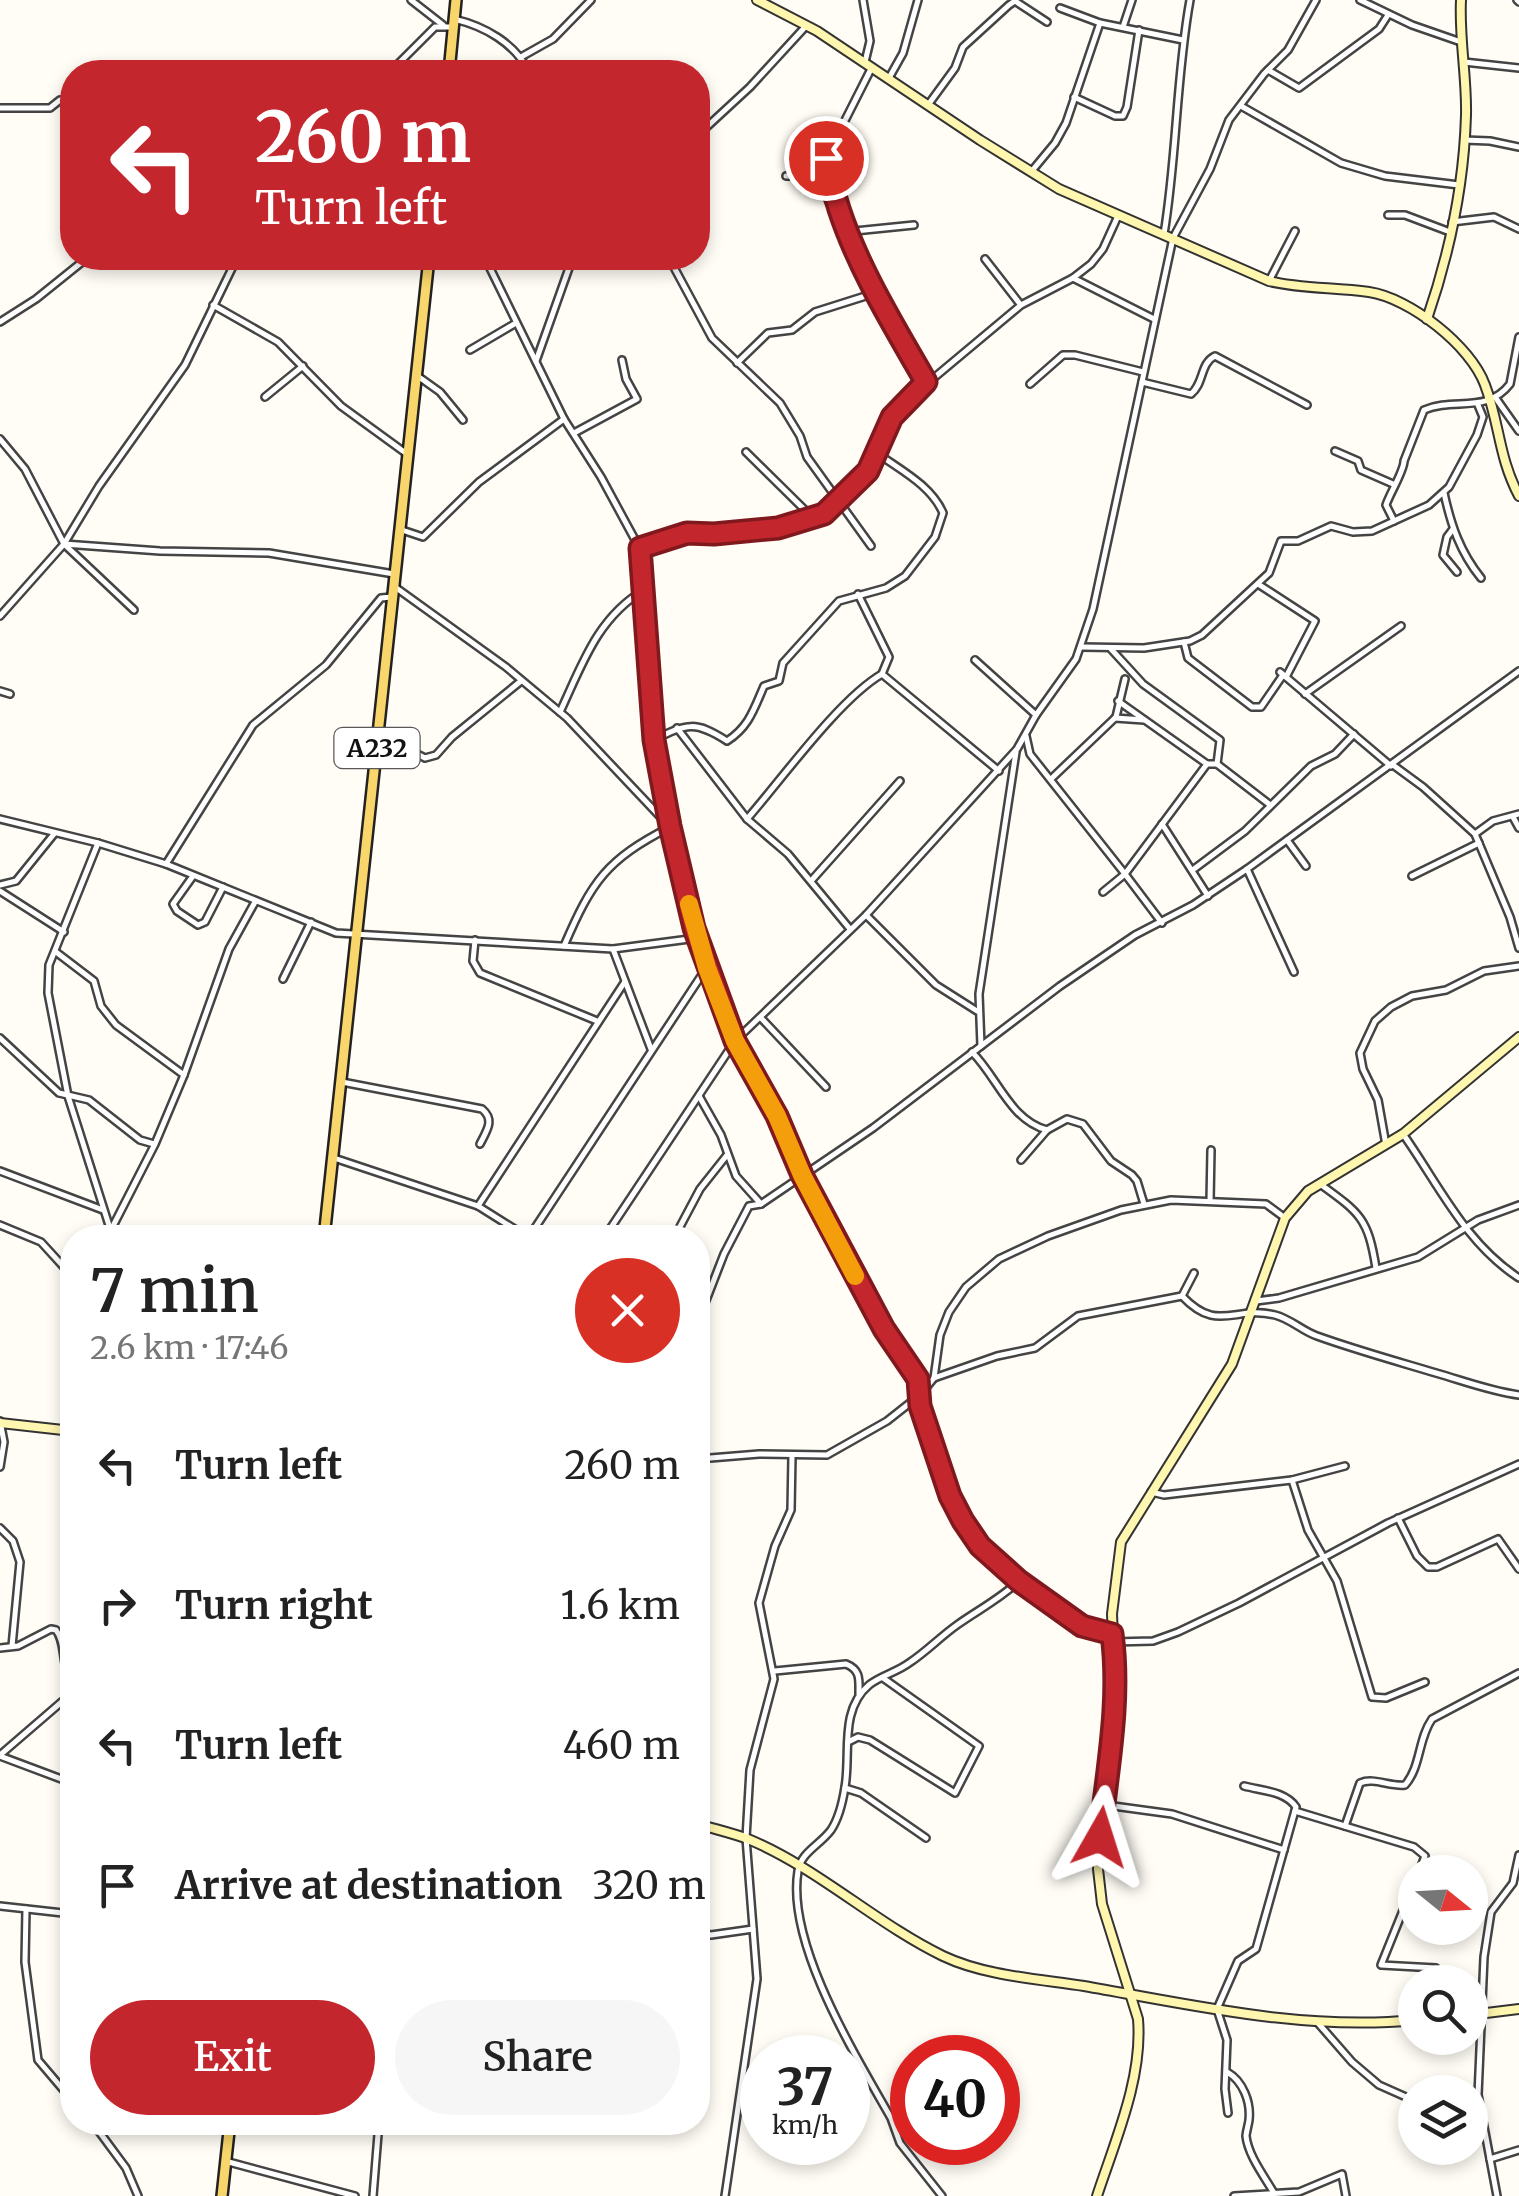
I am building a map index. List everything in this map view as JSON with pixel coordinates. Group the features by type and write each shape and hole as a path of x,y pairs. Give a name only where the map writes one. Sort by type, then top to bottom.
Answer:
{"main road":[{"path":"448,60 456,0"},
{"name":"A232","path":"325,1225 428,270"},
{"path":"222,2196 228,2135"}],"street":[{"path":"412,0 450,24 486,29 522,60"},
{"path":"520,57 553,39 591,0"},
{"path":"757,0 869,64 1031,172 1118,216 1269,281 1294,287 1373,292 1394,299 1427,319 1470,358 1492,399 1519,431"},
{"path":"863,0 870,41 869,64 826,158 826,176 845,232 926,382"},
{"path":"889,78 904,53 918,0"},
{"path":"1123,27 1132,0"},
{"path":"613,1225 735,1041 866,915 999,771 1082,648 1142,382 1169,236 1183,40 1190,0"},
{"path":"1169,236 1210,169 1224,129 1295,39 1316,0"},
{"path":"1360,0 1388,15 1461,42"},
{"path":"1427,319 1451,227 1464,140 1462,0"},
{"path":"928,105 955,68 963,47 1009,4 1015,1 1047,22"},
{"path":"1060,8 1100,23 1183,40"},
{"path":"1268,70 1299,88 1379,29 1388,15"},
{"path":"1031,172 1066,123 1100,23"},
{"path":"401,60 424,36 450,24"},
{"path":"710,125 806,26"},
{"path":"1074,97 1123,116 1139,30"},
{"path":"1464,62 1519,68"},
{"path":"0,108 50,108 60,100"},
{"path":"1241,106 1341,163 1384,176 1458,185"},
{"path":"1464,140 1519,147"},
{"path":"786,176 826,176"},
{"path":"1388,215 1405,215 1451,227 1494,217 1519,229"},
{"path":"640,548 687,533 749,531 814,519 868,471 892,417 926,382 1021,305 1073,278 1103,249 1118,216"},
{"path":"845,232 914,224"},
{"path":"1269,281 1295,230"},
{"path":"985,259 1021,305"},
{"path":"0,322 72,270"},
{"path":"0,616 64,544 99,486 184,364 231,270"},
{"path":"491,270 564,419 640,548 654,740 670,826 707,968 735,1041 777,1116 802,1175 884,1329 918,1379 920,1406 950,1496 980,1546 1019,1581 1082,1626 1112,1638 1153,1641 1178,1632 1398,1518 1519,1464"},
{"path":"536,361 568,270"},
{"path":"675,270 712,338 780,403 800,436 807,457 871,546"},
{"path":"1073,278 1154,319"},
{"path":"737,364 768,332 792,330 814,312 875,293"},
{"path":"213,304 278,342 341,406 407,454"},
{"path":"470,350 516,323"},
{"path":"1394,521 1386,505 1424,410 1437,404 1478,405 1492,399 1510,384 1519,337"},
{"path":"1030,384 1063,355 1076,354 1144,372"},
{"path":"1142,382 1191,394 1200,384 1206,364 1215,356 1308,405"},
{"path":"574,433 636,399 622,360"},
{"path":"265,398 304,366"},
{"path":"416,375 440,392 463,420"},
{"path":"1510,384 1519,386"},
{"path":"1492,399 1498,443 1519,496"},
{"path":"1082,648 1184,642 1202,635 1269,573 1281,540 1298,540 1331,526 1353,532 1372,531 1428,504 1444,492 1477,435 1482,417 1478,405"},
{"path":"400,529 423,538 479,482 564,419"},
{"path":"0,439 25,469 64,544 134,610"},
{"path":"1335,451 1358,461 1361,470 1393,484"},
{"path":"746,452 814,519"},
{"path":"654,740 677,728 702,725 727,741 732,738 746,726 764,686 779,680 783,663 839,600 886,588 905,576 935,537 943,512 938,501 917,481 876,453"},
{"path":"1444,492 1465,558 1481,578"},
{"path":"1453,529 1446,537 1443,555 1457,572"},
{"path":"64,544 269,553 394,580 560,712 670,826"},
{"path":"1184,642 1188,658 1252,707 1262,706 1315,620 1258,584"},
{"path":"560,712 591,645 608,620 619,605 644,590"},
{"path":"748,819 848,702 866,683 882,674 890,656 858,594"},
{"path":"166,864 253,725 326,665 381,598 392,598"},
{"path":"1305,694 1400,626"},
{"path":"1112,649 1143,684 1220,740 1217,764"},
{"path":"975,660 1036,714"},
{"path":"710,1292 749,1206 760,1204 873,1128 1135,935 1162,923 1247,870 1519,671"},
{"path":"882,674 999,771"},
{"path":"1283,675 1392,766 1424,787 1475,834 1519,948"},
{"path":"1052,779 1115,718 1125,680"},
{"path":"379,732 419,755 436,755 452,737 521,681"},
{"path":"0,690 10,694"},
{"path":"1118,701 1207,764 1217,764 1269,804"},
{"path":"1115,718 1148,720"},
{"path":"677,728 748,819 788,854 850,929"},
{"path":"1194,870 1244,831 1311,766 1334,754 1354,734"},
{"path":"1026,736 1030,754 1162,923"},
{"path":"981,1046 978,1012 1017,749"},
{"path":"1103,892 1125,874 1207,764"},
{"path":"811,881 900,781"},
{"path":"1475,834 1493,821 1516,815 1519,828"},
{"path":"0,820 98,842 166,864 336,933 612,949 697,938"},
{"path":"1162,824 1208,896"},
{"path":"564,946 585,897 602,874 631,847 670,826"},
{"path":"55,833 20,878 0,888 64,932"},
{"path":"1286,840 1306,866"},
{"path":"98,842 49,965 48,993 68,1096 109,1225"},
{"path":"1412,876 1479,844"},
{"path":"1247,870 1294,972"},
{"path":"194,876 174,904 177,911 198,925 205,922 223,887"},
{"path":"116,1225 184,1074 229,948 255,902"},
{"path":"866,915 936,985 978,1012"},
{"path":"283,979 311,922"},
{"path":"475,940 473,961 480,973 597,1022"},
{"path":"612,949 652,1051"},
{"path":"55,952 94,981 101,1006 116,1025 184,1074"},
{"path":"1386,1145 1378,1100 1360,1053 1375,1022 1390,1007 1412,996 1446,990 1484,970 1519,966"},
{"path":"537,1225 707,968"},
{"path":"478,1206 624,982"},
{"path":"761,1018 826,1087"},
{"path":"1097,2196 1138,2059 1138,2019 1098,1869 1112,1734 1112,1638 1116,1559 1121,1542 1225,1376 1285,1218 1308,1191 1403,1134 1519,1037"},
{"path":"0,1038 48,1084 68,1096 89,1100 140,1140 155,1144"},
{"path":"972,1052 992,1074 1018,1116 1048,1130"},
{"path":"340,1081 482,1109 490,1124 480,1144"},
{"path":"699,1096 721,1135 736,1176 760,1204"},
{"path":"1021,1160 1048,1130 1068,1119 1077,1120 1104,1154 1138,1181 1144,1204"},
{"path":"1403,1134 1464,1229 1494,1260 1519,1278"},
{"path":"1210,1202 1211,1150"},
{"path":"681,1225 700,1190 727,1155"},
{"path":"332,1157 478,1206 509,1225"},
{"path":"0,1171 103,1210"},
{"path":"1320,1184 1362,1217 1371,1236 1376,1268"},
{"path":"710,1459 826,1455 887,1421 920,1395 934,1378 943,1326 955,1301 976,1277 1030,1244 1144,1204 1171,1200 1266,1204 1285,1218"},
{"path":"1255,1301 1279,1298 1418,1257 1464,1229 1519,1205"},
{"path":"0,1225 41,1242 60,1263"},
{"path":"1182,1296 1194,1272"},
{"path":"934,1378 997,1356 1035,1348 1078,1316 1182,1296"},
{"path":"1182,1296 1208,1317 1250,1313 1287,1319 1310,1334 1358,1351 1519,1395"},
{"path":"0,1467 4,1442 0,1422 60,1429"},
{"path":"725,2196 757,1979 746,1838 750,1770 774,1671 759,1603 775,1546 791,1510 792,1456"},
{"path":"1150,1492 1164,1495 1292,1480 1345,1466"},
{"path":"1292,1480 1308,1530 1337,1581 1372,1697 1386,1698 1425,1682"},
{"path":"1398,1518 1417,1556 1428,1567 1438,1567 1498,1539 1519,1569"},
{"path":"0,1528 13,1541 20,1562 12,1646"},
{"path":"942,2196 900,2143 891,2118 816,1977 800,1907 798,1866 830,1832 845,1788 851,1714 859,1697 868,1686 923,1654 1019,1581"},
{"path":"0,1648 50,1630 60,1635"},
{"path":"774,1671 846,1664 860,1675 859,1697"},
{"path":"1346,1826 1360,1783 1367,1780 1395,1786 1405,1785 1411,1778 1432,1719 1519,1673"},
{"path":"848,1742 858,1737 870,1740 955,1793 979,1746 882,1678"},
{"path":"60,1704 0,1756 60,1778"},
{"path":"1228,2113 1227,2040 1218,2009 1238,1961 1256,1948 1296,1811 1294,1802 1280,1794 1244,1786"},
{"path":"845,1788 862,1793 926,1838"},
{"path":"1104,1804 1172,1814 1284,1850"},
{"path":"1296,1811 1414,1847 1423,1855"},
{"path":"710,1828 746,1838 798,1866 907,1938 948,1959 982,1969 1218,2009 1315,2021 1398,2022"},
{"path":"1485,1965 1491,1912 1513,1884 1519,1855"},
{"path":"0,1906 60,1913"},
{"path":"26,1909 25,1962 38,2060 60,2086"},
{"path":"1398,1924 1381,1965 1398,1966"},
{"path":"710,1935 753,1928"},
{"path":"1488,2013 1519,2009"},
{"path":"1315,2021 1352,2062 1379,2085 1398,2093"},
{"path":"1227,2072 1237,2078 1247,2098 1250,2118 1246,2135 1274,2193"},
{"path":"102,2135 126,2168 138,2196"},
{"path":"373,2196 378,2135"},
{"path":"1490,2159 1519,2150"},
{"path":"1488,2151 1497,2196"},
{"path":"225,2161 356,2196"},
{"path":"1234,2196 1300,2192 1342,2174 1346,2196"}],"slow traffic":[{"path":"689,904 707,968 735,1041 777,1116 802,1175 855,1276"}],"route":[{"path":"826,158 825,173 845,232 926,382 892,417 868,471 824,514 778,528 687,533 640,548 654,740 694,928 735,1041 884,1329 918,1379 920,1406 950,1496 980,1546 1019,1581 1082,1626 1112,1634 1115,1684 1100,1837"}]}
